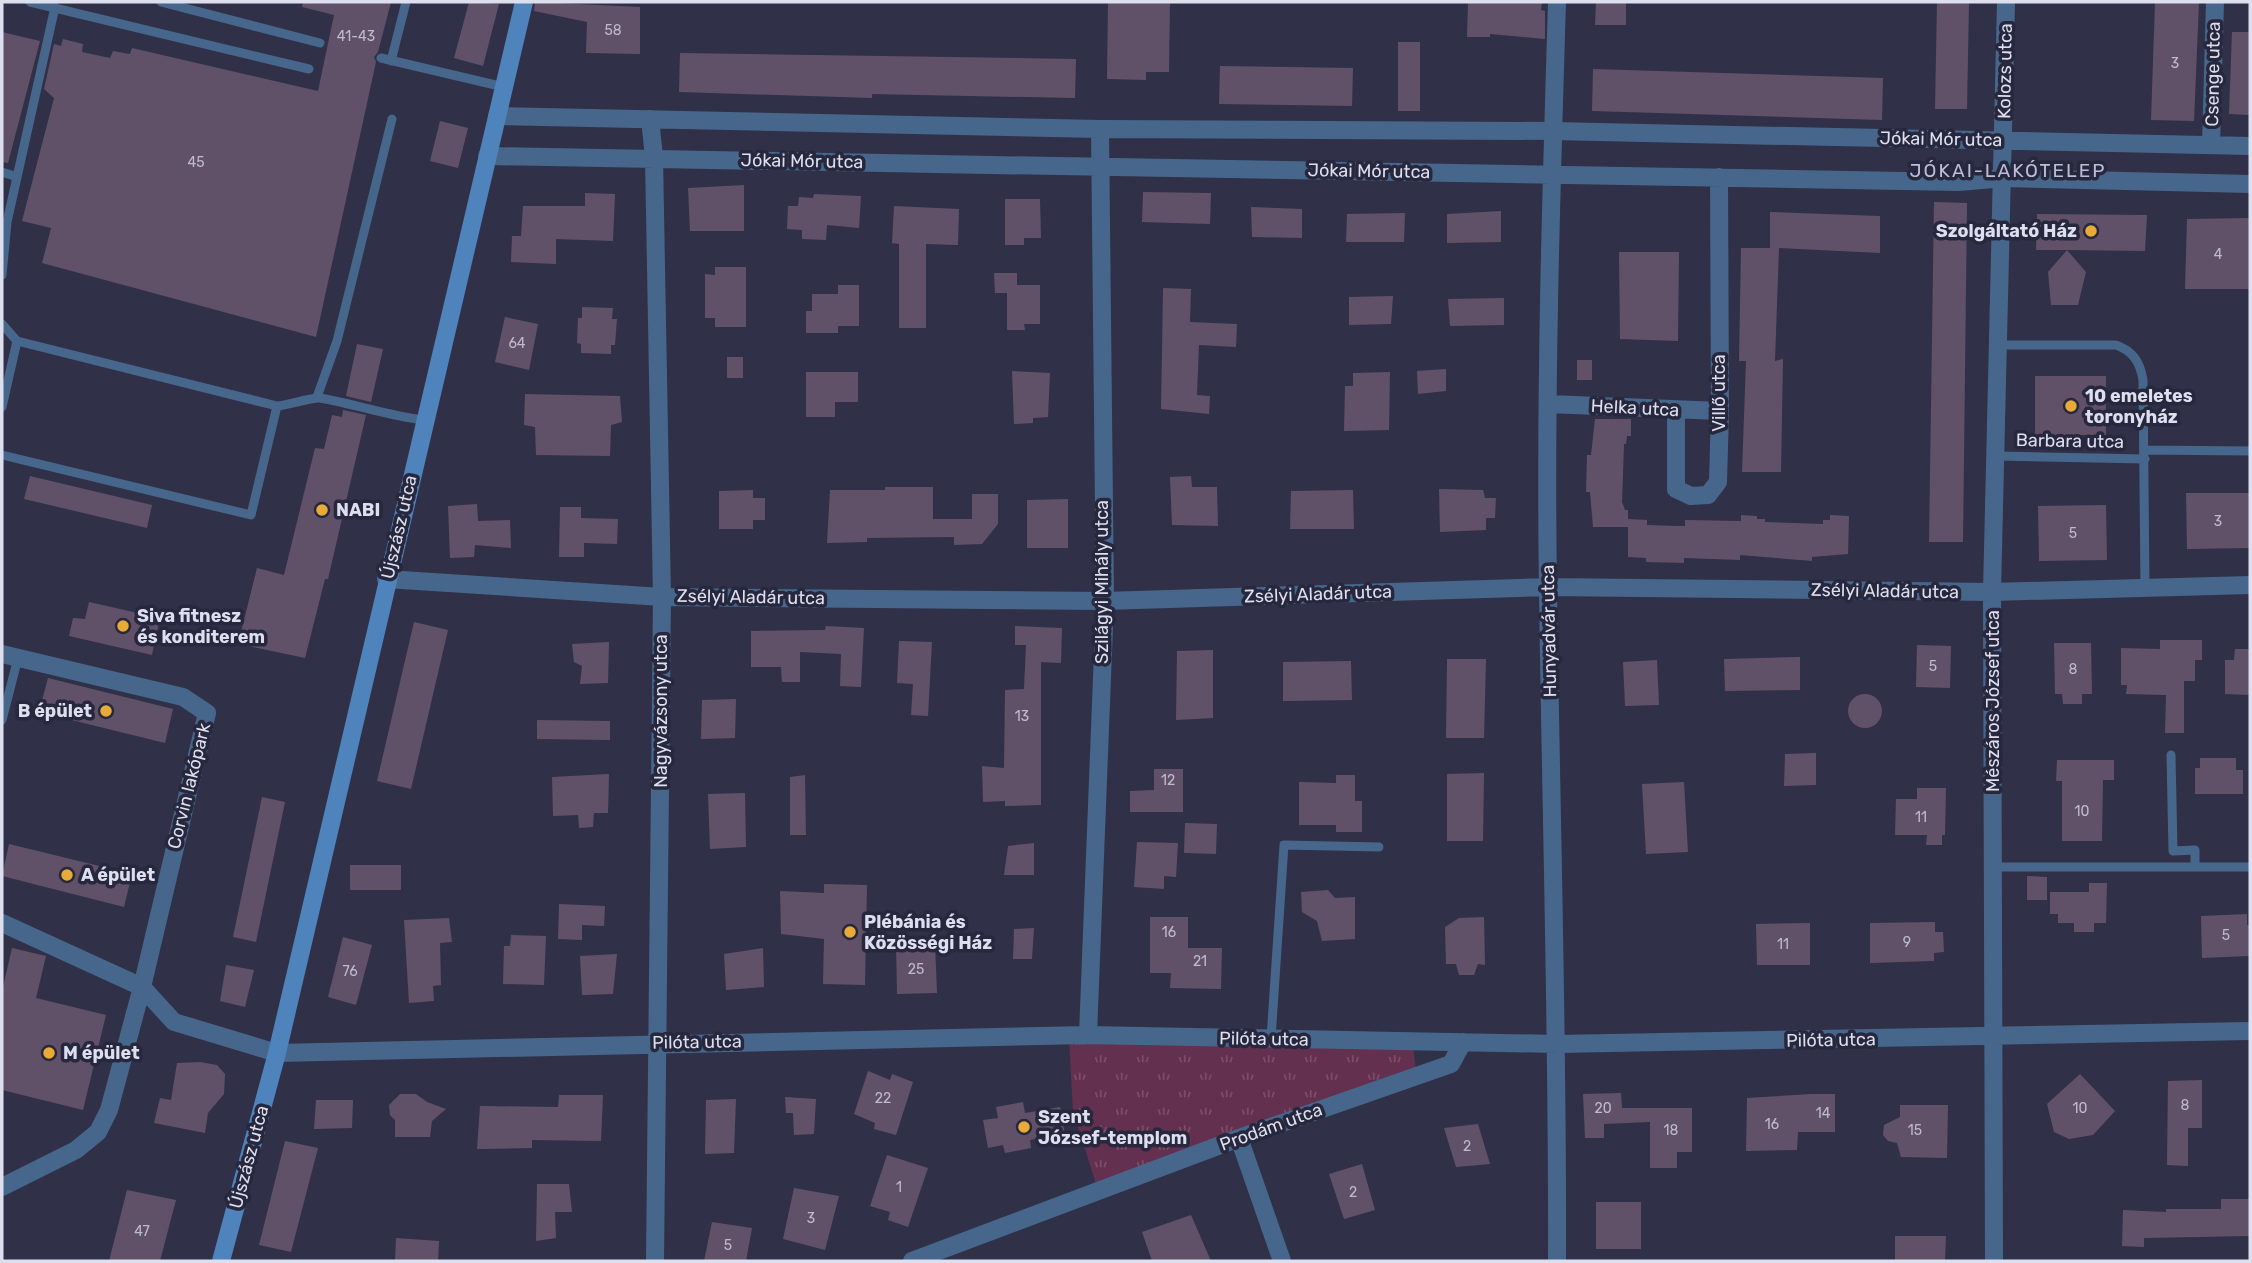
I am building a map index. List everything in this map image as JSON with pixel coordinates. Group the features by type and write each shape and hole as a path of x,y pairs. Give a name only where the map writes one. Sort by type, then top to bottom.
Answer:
{"street":[{"name":"Újszász utca","path":"221,1261 277,1053 386,579 524,2"},
{"name":"Hunyadvár utca","path":"1557,2 1551,173 1548,587 1558,1044 1557,1261"},
{"name":"Kolozs utca","path":"2004,141 2006,2"},
{"name":"Csenge utca","path":"2211,145 2215,2"},
{"name":"Jókai Mór utca","path":"497,116 1100,129 1553,131 2250,146"},
{"name":"Nagyvázsony utca","path":"650,119 654,157 662,597 655,1261"},
{"name":"Szilágyi Mihály utca","path":"1088,1035 1105,601 1098,168 1100,129"},
{"name":"Mészáros József utca","path":"1994,1261 1992,592 2004,141"},
{"name":"Jókai Mór utca","path":"487,156 1959,182 2004,178 2250,184"},
{"name":"Villő utca","path":"1676,411 1676,489 1691,496 1708,495 1718,482 1718,177"},
{"name":"Helka utca","path":"1549,404 1720,411"},
{"name":"Zsélyi Aladár utca","path":"386,579 662,597 1105,601 1548,587 1992,592 2250,585"},
{"name":"Corvin lakópark","path":"10,656 183,697 207,713 142,987"},
{"path":"2,923 142,987 174,1022 277,1053"},
{"path":"2,1187 76,1150 98,1132 108,1111 142,987"},
{"name":"Pilóta utca","path":"277,1053 658,1042 1088,1035 1558,1044 1992,1038 2250,1031"},
{"name":"Prodám utca","path":"912,1261 1239,1138 1451,1064 1463,1042"},
{"path":"1239,1138 1282,1261"}],"lane":[{"path":"30,2 309,69"},
{"path":"162,2 320,43"},
{"path":"391,61 406,2"},
{"path":"2,275 7,222 55,7"},
{"path":"381,58 504,87"},
{"path":"317,397 337,341 392,119"},
{"path":"2,172 17,177"},
{"path":"2,324 17,341 277,406 298,405 317,397 394,417 424,420"},
{"path":"2,407 17,341"},
{"name":"Barbara utca","path":"1999,345 2116,345 2131,353 2141,369 2145,587"},
{"path":"2,455 251,514 277,406"},
{"name":"Barbara utca","path":"1995,456 2250,451"},
{"path":"2,720 10,656"},
{"path":"2171,755 2173,851 2195,850 2195,867"},
{"path":"1271,1038 1284,845 1379,847"},
{"path":"1993,867 2250,867"}],"green space":[{"path":"1069,1038 1413,1046 1416,1071 1098,1190 1073,1111"}],"building":[{"path":"303,2 391,2 378,52 374,57 376,62 316,337 42,263 51,228 22,221 54,98 44,89 54,44 61,46 63,39 83,44 82,52 110,58 113,51 130,54 132,48 318,91 334,15 302,7"},
{"path":"469,2 499,4 483,66 454,58"},
{"path":"535,2 640,7 640,54 586,53 587,22 534,11"},
{"path":"1108,2 1170,2 1169,72 1146,72 1146,80 1107,79"},
{"path":"1468,2 1542,2 1541,10 1545,11 1545,39 1490,34 1490,37 1467,37"},
{"path":"1596,2 1626,2 1626,25 1595,25"},
{"path":"1937,2 1969,2 1967,109 1935,109"},
{"path":"2155,2 2199,2 2194,121 2151,120"},
{"path":"2,32 40,41 8,163 2,162"},
{"path":"2232,32 2250,32 2250,115 2229,114"},
{"path":"1398,42 1420,42 1420,111 1398,111"},
{"path":"680,53 1076,59 1075,98 872,94 872,98 679,92"},
{"path":"1220,66 1353,68 1352,106 1219,104"},
{"path":"1593,69 1883,78 1882,120 1592,111"},
{"path":"440,121 468,128 458,168 430,161"},
{"path":"744,185 744,231 690,231 688,188"},
{"path":"1143,192 1211,193 1210,224 1142,222"},
{"path":"585,193 615,194 613,241 556,239 556,264 511,262 512,236 521,236 523,206 585,206"},
{"path":"814,194 861,196 859,228 827,225 826,240 802,239 802,230 787,229 788,206 798,206 799,197 813,198"},
{"path":"1005,199 1040,199 1041,238 1024,238 1024,245 1005,245"},
{"path":"1934,202 1967,203 1963,542 1929,542"},
{"path":"894,206 959,209 958,245 926,244 926,328 899,328 899,244 892,243"},
{"path":"1251,207 1302,209 1302,238 1252,237"},
{"path":"1501,211 1501,242 1447,243 1447,214"},
{"path":"1770,212 1880,216 1880,253 1779,248 1775,361 1783,359 1781,472 1742,472 1746,361 1739,361 1741,248 1770,248"},
{"path":"1405,213 1404,242 1346,242 1347,214"},
{"name":"Szolgáltató Ház","path":"2037,214 2147,215 2145,251 2036,250"},
{"path":"2250,218 2250,289 2185,289 2187,219"},
{"path":"2067,250 2086,272 2078,305 2051,305 2048,272"},
{"path":"1619,252 1679,252 1678,341 1620,339"},
{"path":"715,267 746,267 746,327 715,327 715,318 705,318 705,274 715,275"},
{"path":"994,273 1017,273 1017,285 1040,285 1040,324 1024,324 1025,330 1007,330 1007,293 995,293"},
{"path":"838,285 859,285 859,326 838,326 838,333 806,333 806,311 812,311 812,294 838,294"},
{"path":"1163,288 1191,289 1190,322 1237,324 1236,347 1199,345 1197,395 1210,396 1209,414 1161,409"},
{"path":"1393,296 1391,324 1349,325 1349,297"},
{"path":"1504,298 1504,325 1450,326 1448,299"},
{"path":"582,307 613,308 612,319 617,319 615,345 611,345 611,354 581,353 581,344 577,343 578,318 582,318"},
{"path":"505,317 538,324 529,370 495,362"},
{"path":"357,344 383,349 371,402 346,396"},
{"path":"727,357 743,357 743,378 727,378"},
{"path":"1577,360 1592,360 1592,380 1577,380"},
{"path":"1446,369 1446,391 1418,394 1417,371"},
{"path":"1012,371 1050,373 1048,417 1033,418 1033,423 1014,424"},
{"path":"806,372 858,372 858,402 835,402 835,417 806,417"},
{"path":"1390,372 1389,430 1344,431 1345,386 1353,386 1353,373"},
{"name":"10 emeletes toronyház","path":"2035,376 2106,376 2106,435 2035,435"},
{"path":"525,394 620,396 622,422 611,425 610,456 536,455 535,427 524,425"},
{"path":"343,410 366,415 328,579 325,579 305,658 238,644 257,568 284,575 315,448 324,449 332,415 342,417"},
{"path":"1595,419 1631,419 1631,436 1627,436 1624,444 1622,502 1625,510 1628,510 1628,527 1593,527 1590,492 1586,492 1587,455 1591,455"},
{"path":"30,476 152,505 147,528 24,499"},
{"path":"1191,476 1192,487 1217,487 1218,526 1172,525 1170,477"},
{"path":"885,487 933,487 933,519 972,519 972,494 998,494 998,524 982,544 954,545 954,537 867,538 867,542 827,543 830,490 885,490"},
{"path":"1439,489 1483,490 1485,498 1496,498 1495,518 1486,518 1486,530 1440,532"},
{"path":"753,490 753,498 765,498 765,520 753,520 753,529 719,529 719,491"},
{"path":"1353,490 1354,529 1290,529 1291,491"},
{"path":"2186,493 2250,493 2250,548 2187,549"},
{"path":"1068,499 1068,548 1027,548 1027,500"},
{"path":"477,504 478,521 510,520 511,548 475,545 474,557 450,558 448,506"},
{"path":"2106,505 2107,560 2039,561 2038,506"},
{"path":"560,507 581,507 581,518 618,519 617,544 584,543 584,557 559,557"},
{"path":"1741,515 1757,516 1757,519 1765,519 1765,522 1823,524 1823,520 1830,520 1830,515 1849,516 1848,554 1812,557 1812,561 1740,555 1740,560 1684,558 1684,563 1646,562 1646,558 1628,557 1628,519 1647,520 1647,525 1685,526 1685,520 1741,521"},
{"name":"Siva fitnesz és konditerem","path":"89,602 160,618 152,655 69,636 73,618 85,619"},
{"path":"414,622 448,630 411,789 377,781"},
{"path":"826,626 864,628 861,687 840,686 841,654 800,652 800,682 782,682 781,667 751,667 751,631 825,630"},
{"path":"1015,626 1062,628 1061,663 1041,662 1041,805 1005,806 1005,801 983,802 982,766 1004,768 1005,690 1024,689 1026,645 1015,645"},
{"path":"2160,640 2202,640 2202,660 2195,660 2195,681 2184,681 2184,733 2165,733 2166,695 2126,694 2127,685 2121,685 2121,648 2160,649"},
{"path":"899,641 932,642 928,716 911,715 913,684 897,683"},
{"path":"609,642 608,683 580,684 582,666 574,662 572,644"},
{"path":"2054,643 2091,643 2092,694 2082,694 2082,704 2063,704 2062,694 2055,694"},
{"path":"1917,645 1951,646 1950,688 1916,687"},
{"path":"2235,649 2250,649 2250,695 2225,694 2225,660 2234,660"},
{"path":"1213,650 1213,718 1176,720 1177,651"},
{"path":"1800,657 1800,690 1725,691 1724,659"},
{"path":"1447,659 1486,659 1484,738 1446,738"},
{"path":"1657,660 1659,705 1625,706 1623,662"},
{"path":"1351,661 1352,700 1283,701 1283,662"},
{"name":"B épület","path":"48,678 173,709 165,743 39,712"},
{"path":"1865,694 1877,699 1882,711 1877,723 1865,728 1853,723 1848,711 1853,699"},
{"path":"736,699 735,738 701,739 702,700"},
{"path":"537,720 610,721 610,740 537,739"},
{"path":"1816,753 1816,785 1784,786 1785,754"},
{"path":"2200,758 2236,758 2236,770 2243,770 2243,794 2195,794 2195,768 2200,768"},
{"path":"2057,760 2114,760 2114,780 2103,780 2102,841 2062,841 2062,781 2056,781"},
{"path":"1154,769 1183,769 1183,812 1130,812 1130,791 1154,790"},
{"path":"1484,773 1483,841 1447,841 1447,774"},
{"path":"609,774 608,813 594,813 593,827 579,828 578,815 553,816 552,777"},
{"path":"805,775 806,835 790,835 790,777"},
{"path":"1336,775 1355,775 1355,801 1362,801 1362,832 1336,832 1336,825 1299,825 1299,782 1336,783"},
{"path":"1684,782 1688,852 1646,854 1642,784"},
{"path":"1917,788 1946,788 1945,835 1942,835 1942,845 1926,845 1927,835 1895,835 1896,799 1917,799"},
{"path":"745,793 746,847 710,849 708,794"},
{"path":"262,797 285,802 256,942 233,937"},
{"path":"1185,823 1217,824 1216,854 1184,853"},
{"path":"1137,842 1178,843 1176,877 1164,876 1164,889 1134,887"},
{"path":"1034,843 1034,875 1004,875 1008,846"},
{"name":"A épület","path":"9,844 132,874 124,907 2,876"},
{"path":"350,865 401,865 401,890 350,890"},
{"path":"2027,876 2047,877 2047,900 2027,900"},
{"path":"2089,883 2107,883 2106,923 2094,923 2094,932 2074,932 2074,923 2058,923 2058,914 2050,914 2050,892 2089,892"},
{"name":"Plébánia és Közösségi Ház","path":"824,884 867,885 865,985 823,984 824,939 781,934 780,891 824,893"},
{"path":"1328,890 1335,898 1355,897 1355,939 1322,941 1317,921 1302,912 1301,892"},
{"path":"559,904 605,906 604,926 582,925 582,940 558,939"},
{"path":"2247,914 2247,925 2250,925 2249,956 2202,958 2201,916"},
{"path":"1150,917 1188,917 1188,948 1222,948 1221,989 1170,988 1171,973 1150,973"},
{"path":"1484,917 1485,965 1478,964 1474,975 1459,975 1456,964 1446,964 1445,927 1459,918"},
{"path":"449,918 452,942 440,943 441,985 433,986 434,1001 409,1003 404,920"},
{"path":"1935,922 1935,932 1943,932 1944,952 1934,953 1934,961 1870,963 1870,923"},
{"path":"1810,923 1810,965 1757,965 1756,924"},
{"path":"1034,928 1032,959 1013,959 1014,929"},
{"path":"511,935 546,936 544,985 503,984 504,946 510,946"},
{"path":"343,937 372,945 356,1005 328,997"},
{"path":"935,944 937,993 897,994 896,946"},
{"name":"M épület","path":"12,948 46,956 36,998 106,1015 83,1110 2,1090 2,991"},
{"path":"763,948 764,987 726,990 724,954"},
{"path":"617,954 613,994 582,995 580,956"},
{"path":"226,965 254,970 245,1007 220,1001"},
{"path":"200,1062 217,1065 225,1074 224,1094 208,1113 205,1133 154,1123 160,1098 171,1100 177,1063"},
{"path":"868,1071 890,1080 892,1074 913,1082 896,1135 874,1129 875,1123 854,1114"},
{"path":"2080,1074 2115,1111 2093,1135 2069,1139 2054,1132 2047,1104"},
{"path":"2202,1080 2202,1128 2188,1128 2188,1166 2167,1165 2168,1081"},
{"path":"1621,1093 1622,1108 1692,1108 1692,1152 1677,1152 1677,1168 1650,1168 1650,1122 1604,1124 1604,1138 1585,1138 1583,1094"},
{"path":"400,1094 416,1094 427,1102 446,1109 432,1121 430,1137 395,1137 395,1120 390,1115 389,1105"},
{"path":"1835,1094 1835,1132 1798,1132 1797,1150 1746,1151 1747,1098"},
{"path":"559,1095 603,1095 601,1141 532,1140 532,1148 477,1149 480,1106 558,1107"},
{"path":"785,1097 816,1099 814,1134 794,1135 793,1113 786,1113"},
{"path":"736,1099 734,1153 705,1154 706,1100"},
{"path":"316,1100 353,1100 352,1128 314,1129"},
{"name":"Szent József-templom","path":"1023,1102 1025,1113 1060,1107 1065,1134 1030,1140 1031,1148 1005,1153 1003,1145 988,1148 983,1120 998,1118 996,1107"},
{"path":"1900,1105 1948,1105 1947,1158 1901,1157 1897,1143 1888,1141 1883,1135 1884,1125 1900,1117"},
{"path":"1478,1124 1490,1164 1456,1167 1444,1128"},
{"path":"285,1141 318,1148 291,1252 259,1245"},
{"path":"887,1155 928,1168 908,1227 888,1220 890,1212 870,1206"},
{"path":"1362,1164 1375,1210 1344,1219 1329,1174"},
{"path":"537,1184 569,1184 572,1212 555,1212 556,1238 536,1241"},
{"path":"794,1188 839,1196 825,1250 783,1239"},
{"path":"127,1190 176,1200 160,1261 109,1261"},
{"path":"2221,1199 2250,1199 2250,1236 2144,1238 2144,1247 2122,1246 2123,1210 2166,1212 2166,1209 2221,1209"},
{"path":"1596,1202 1641,1202 1641,1249 1596,1249"},
{"path":"1191,1215 1211,1261 1152,1261 1142,1232"},
{"path":"712,1222 752,1228 746,1261 704,1261"},
{"path":"1895,1236 1946,1236 1945,1261 1895,1261"},
{"path":"396,1238 439,1241 438,1261 395,1261"}],"place":[{"name":"Szolgáltató Ház","path":"2091,231"},
{"name":"10 emeletes toronyház","path":"2071,406"},
{"name":"NABI","path":"322,510"},
{"name":"Siva fitnesz és konditerem","path":"123,626"},
{"name":"B épület","path":"106,711"},
{"name":"A épület","path":"67,875"},
{"name":"Plébánia és Közösségi Ház","path":"850,932"},
{"name":"M épület","path":"49,1053"},
{"name":"Szent József-templom","path":"1024,1127"}],"district":[{"name":"JÓKAI-LAKÓTELEP","path":"2008,170"}]}
